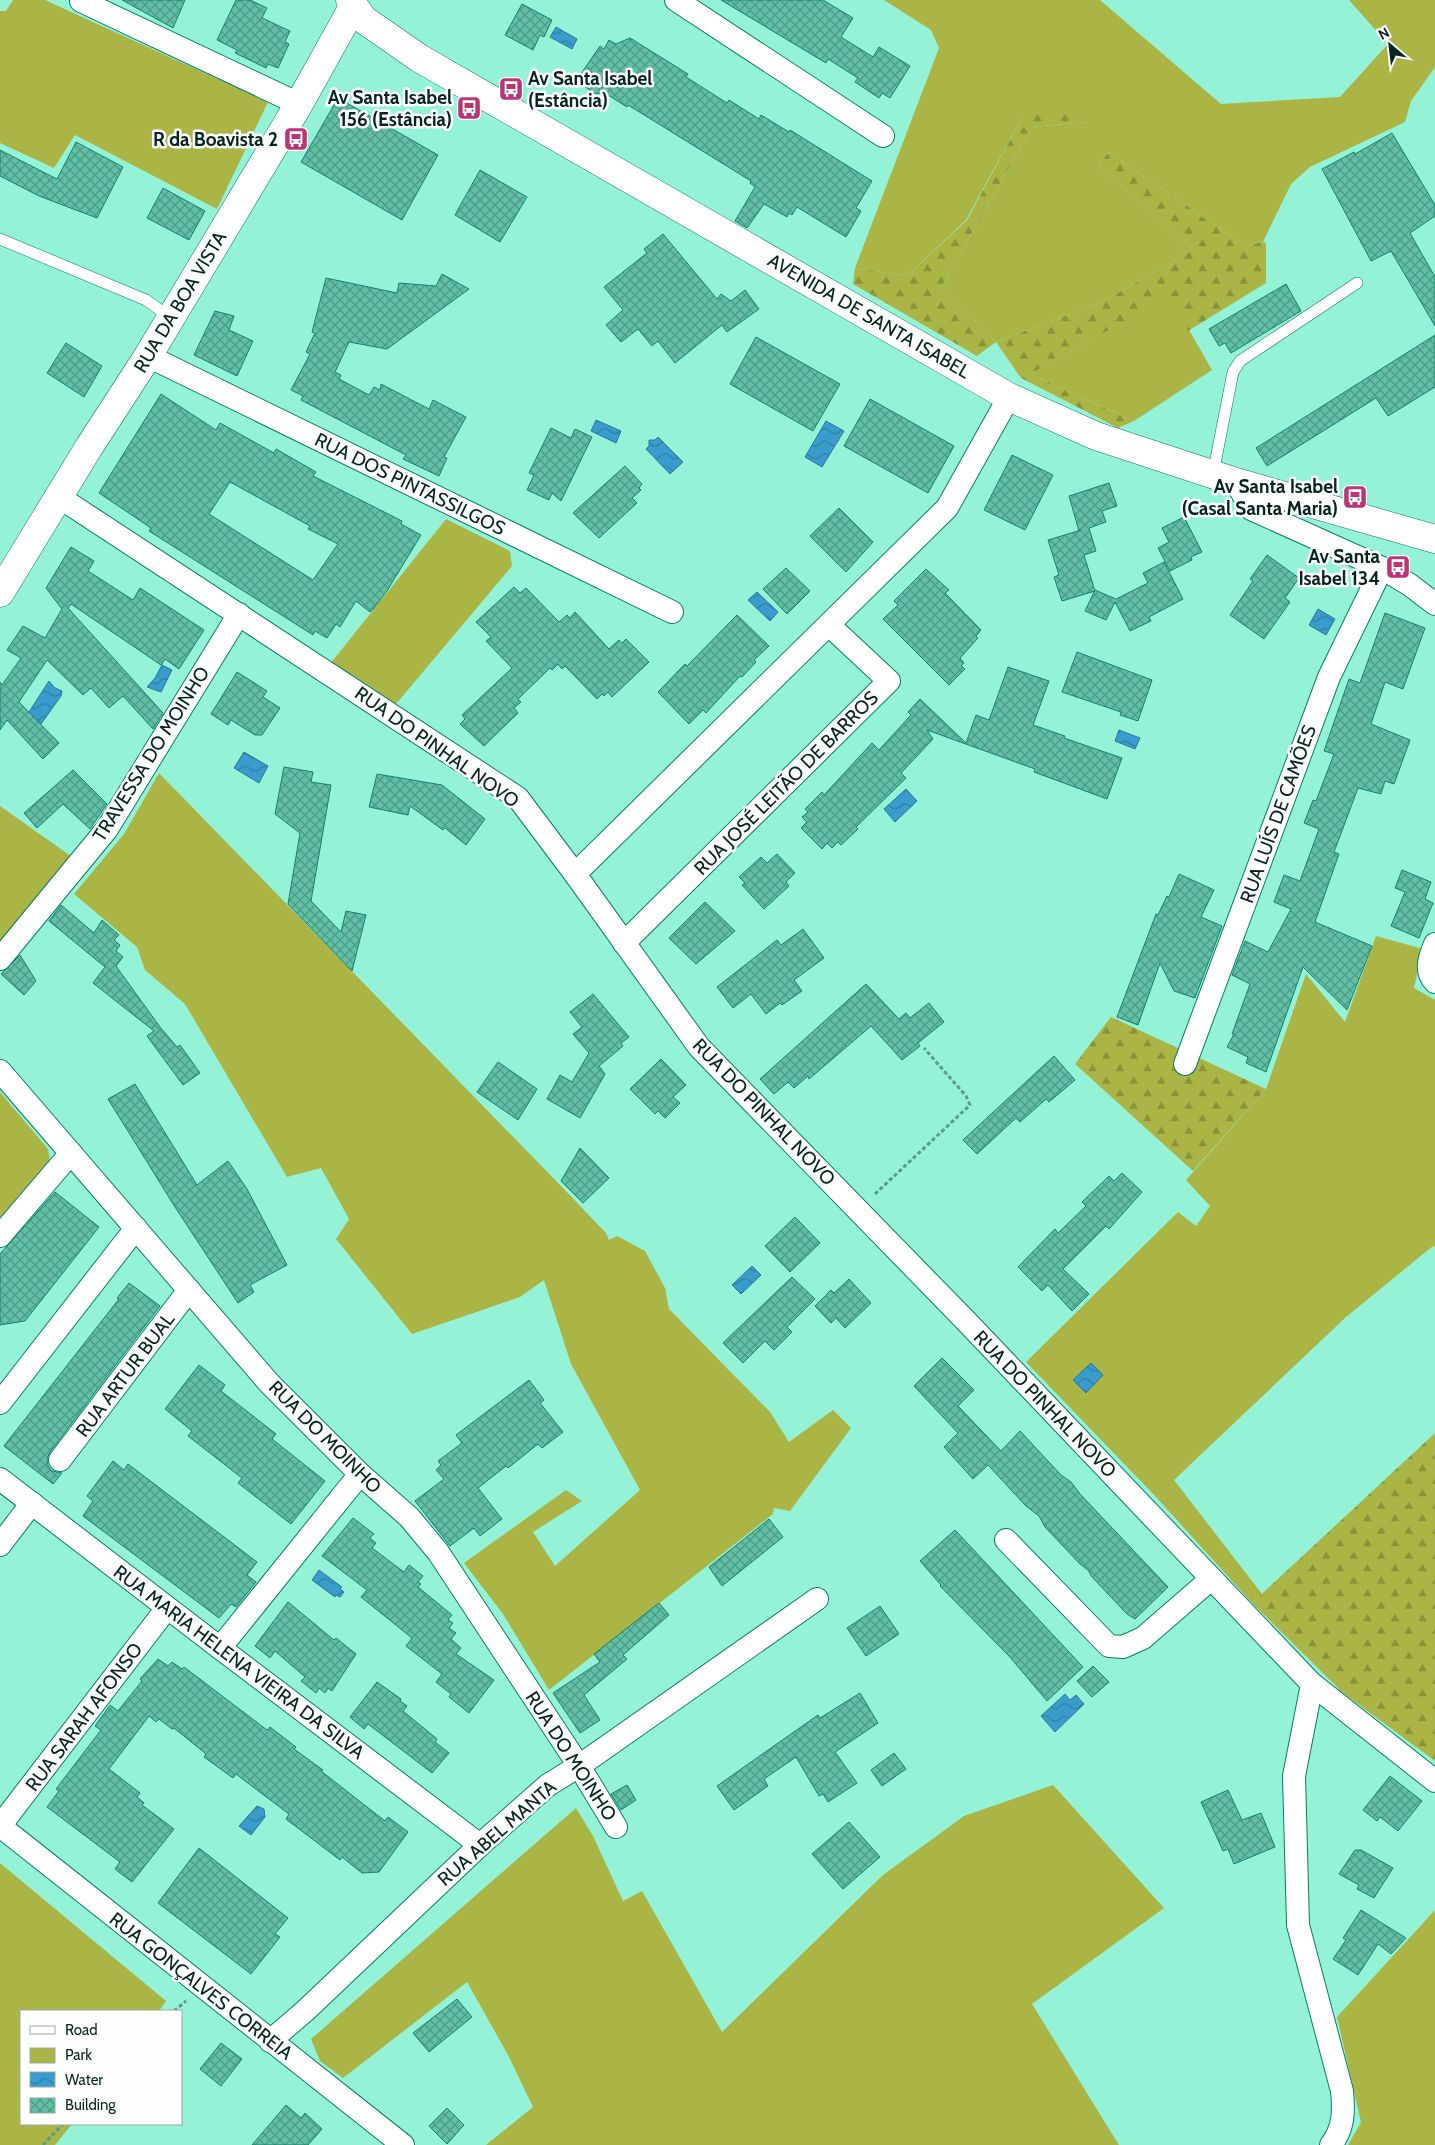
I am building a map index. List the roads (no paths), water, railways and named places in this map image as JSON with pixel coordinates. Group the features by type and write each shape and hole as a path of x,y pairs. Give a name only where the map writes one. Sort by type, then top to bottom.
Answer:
{"street":[{"path":"676,0 883,136"},
{"path":"81,1 299,104"},
{"name":"RUA DA BOA VISTA","path":"0,593 148,356 299,104 351,4"},
{"name":"AVENIDA DE SANTA ISABEL","path":"351,4 362,19 419,58 1009,397 1096,436 1224,478 1435,539"},
{"name":"RUA DOS PINTASSILGOS","path":"148,356 672,612"},
{"path":"575,874 947,508 1009,397"},
{"path":"1224,478 1251,509 1382,568 1410,585 1435,604"},
{"name":"RUA DO PINHAL NOVO","path":"59,497 518,798 699,1047 858,1210 1312,1684 1435,1781"},
{"name":"RUA LUÍS DE CAMÕES","path":"1185,1064 1329,677 1382,568"},
{"name":"TRAVESSA DO MOINHO","path":"0,959 107,829 240,614"},
{"name":"RUA JOSÉ LEITÃO DE BARROS","path":"624,943 890,681 829,625"},
{"path":"1435,944 1428,962 1432,979 1435,982"},
{"name":"RUA DO MOINHO","path":"0,1071 269,1383 360,1474 409,1516 438,1552 579,1766 616,1827"},
{"path":"0,1236 72,1153"},
{"path":"0,1403 136,1228"},
{"name":"RUA ARTUR BUAL","path":"60,1460 189,1290"},
{"path":"220,1648 360,1474"},
{"name":"RUA MARIA HELENA VIEIRA DA SILVA","path":"0,1479 480,1845"},
{"path":"0,1544 32,1503"},
{"path":"1006,1540 1109,1646 1122,1647 1143,1638 1211,1580"},
{"name":"RUA ABEL MANTA","path":"270,2041 305,2011 480,1845 548,1785 579,1766 817,1599"},
{"name":"RUA SARAH AFONSO","path":"0,1826 167,1608"},
{"path":"1312,1684 1294,1776 1298,1925 1342,2091 1344,2107 1342,2126 1332,2145"},
{"name":"RUA GONÇALVES CORREIA","path":"0,1826 403,2145"}],"lane":[{"path":"0,239 146,300 171,318"},
{"path":"1224,478 1233,372 1240,361 1357,284"}],"water":[{"path":"556,27 577,39 572,49 550,37"},
{"path":"596,420 621,431 616,443 591,431"},
{"path":"826,421 844,431 822,467 805,457"},
{"path":"658,437 683,462 670,474 646,449 649,446 649,440 655,440"},
{"path":"757,592 778,612 770,621 748,600"},
{"path":"1318,609 1335,619 1326,635 1309,625"},
{"path":"162,665 172,670 161,692 147,687 155,678"},
{"path":"49,681 55,688 62,691 61,696 41,724 29,712"},
{"path":"1119,730 1140,738 1135,749 1115,741"},
{"path":"244,752 268,766 259,783 234,768"},
{"path":"906,789 917,801 895,822 884,809"},
{"path":"752,1266 761,1275 741,1294 732,1285"},
{"path":"1091,1363 1103,1375 1086,1393 1073,1380"},
{"path":"319,1570 342,1587 340,1589 344,1592 340,1597 336,1595 335,1597 312,1580"},
{"path":"1065,1694 1070,1700 1076,1695 1084,1704 1055,1732 1041,1716"},
{"path":"257,1806 264,1809 265,1817 251,1835 239,1826"}],"place":[{"name":"Av Santa Isabel (Estância)","path":"511,89"},
{"name":"Av Santa Isabel 156 (Estância)","path":"469,108"},
{"name":"R da Boavista 2","path":"296,139"},
{"name":"Av Santa Isabel (Casal Santa Maria)","path":"1355,497"},
{"name":"Av Santa Isabel 134","path":"1398,567"}]}
